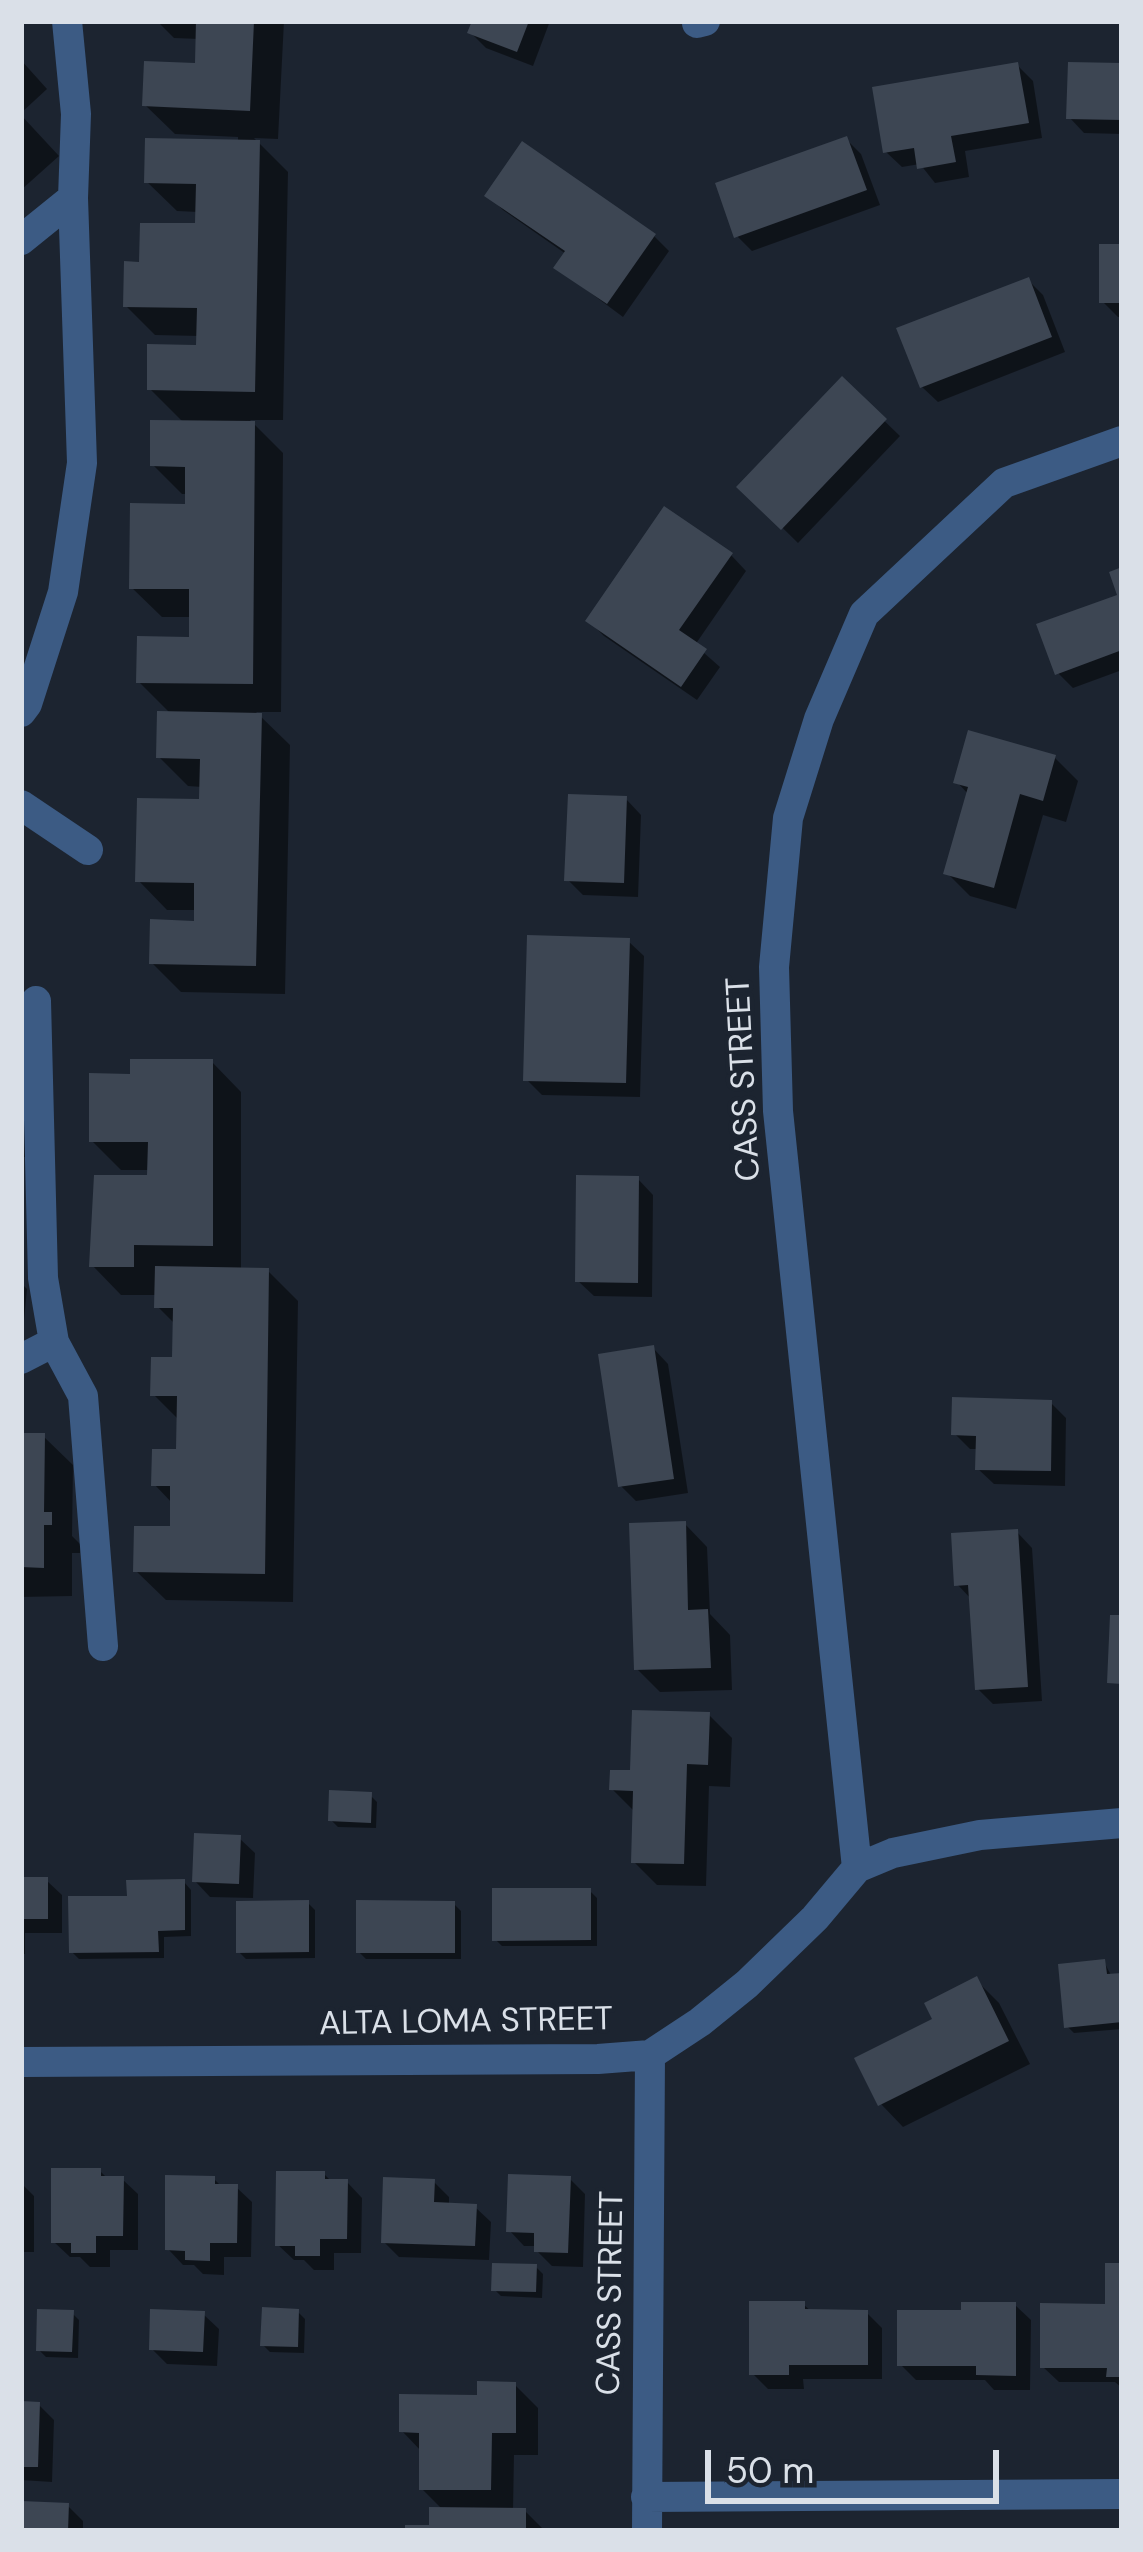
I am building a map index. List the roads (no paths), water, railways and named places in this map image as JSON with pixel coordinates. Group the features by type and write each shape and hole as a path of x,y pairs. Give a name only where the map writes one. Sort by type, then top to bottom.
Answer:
{"street":[{"path":"21,712 63,592 82,463 73,198 76,114 67,21"},
{"path":"21,240 73,198"},
{"name":"CASS STREET","path":"857,1868 778,1111 774,967 788,818 819,719 864,614 1004,484 1122,441"},
{"path":"21,805 88,850"},
{"path":"36,1001 43,1278 54,1342 83,1396 104,1646"},
{"path":"21,1359 54,1342"},
{"name":"ALTA LOMA STREET","path":"21,2062 650,2055 748,1984 857,1868 893,1852 980,1835 1122,1822"},
{"name":"CASS STREET","path":"646,2531 650,2055"},
{"path":"646,2497 1122,2494"}]}
